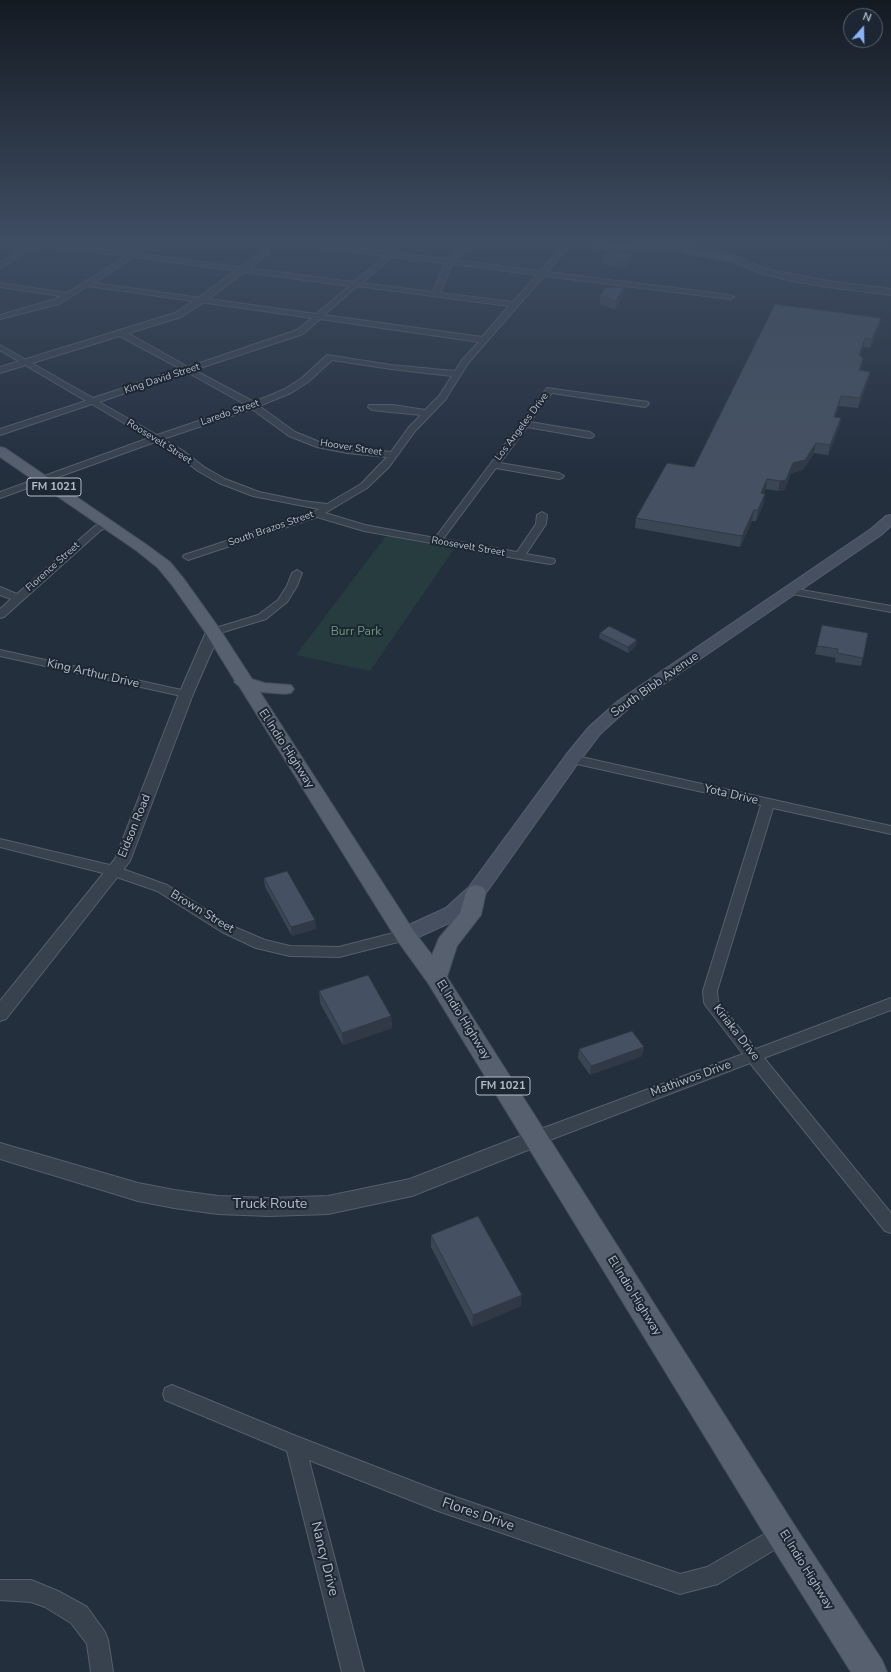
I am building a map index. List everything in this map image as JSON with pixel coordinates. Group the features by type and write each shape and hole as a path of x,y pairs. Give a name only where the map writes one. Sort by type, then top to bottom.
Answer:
{"main road":[{"name":"El Indio Highway","path":"0,451 108,524 164,565 178,582 213,632 243,682 405,935 436,977 782,1534 870,1672"},
{"name":"South Bibb Avenue","path":"405,935 453,913 476,892 572,759 595,730 624,704 791,591 876,532 891,519"},
{"path":"436,977 447,943 470,915 476,892"}],"street":[{"path":"0,370 172,317"},
{"path":"320,317 484,340"},
{"name":"King David Street","path":"0,432 290,336 300,332 320,317"},
{"name":"South Brazos Street","path":"188,557 317,514 364,486 378,474 394,455 412,429 442,398 465,362 505,317"},
{"name":"Hoover Street","path":"121,333 252,405 292,434 320,445 347,450 394,455"},
{"name":"Roosevelt Street","path":"0,347 186,457 209,474 238,488 277,498 329,507"},
{"name":"Laredo Street","path":"0,494 269,400 288,391 305,380 330,358 391,367 457,374"},
{"name":"Los Angeles Drive","path":"437,542 550,390 645,404"},
{"path":"372,407 393,408 427,413"},
{"path":"524,424 590,435"},
{"path":"494,465 559,476"},
{"name":"Roosevelt Street","path":"317,514 364,528 550,561"},
{"path":"520,556 540,524 542,515"},
{"name":"Florence Street","path":"0,615 98,528 108,524"},
{"path":"213,632 262,617 282,602 292,586 298,572"},
{"path":"0,590 7,595 18,598"},
{"path":"791,591 891,609"},
{"name":"Eidson Road","path":"0,1014 122,861 186,694 213,632"},
{"name":"King Arthur Drive","path":"0,653 186,694"},
{"name":"Yota Drive","path":"572,759 891,830"},
{"name":"Kiriaka Drive","path":"768,803 710,991 711,1002 891,1226"},
{"name":"Brown Street","path":"0,843 114,871 162,888 227,929 261,944 290,951 339,952 405,935"},
{"name":"Mathiwos Drive","path":"536,1138 891,1004"},
{"name":"Truck Route","path":"0,1151 95,1180 159,1196 218,1205 269,1207 328,1204 370,1197 412,1187 536,1138"},
{"name":"Flores Drive","path":"172,1394 295,1445 438,1501 680,1584 711,1577 782,1534"},
{"name":"Nancy Drive","path":"295,1445 353,1672"},
{"path":"0,1590 31,1591 51,1598 79,1615 98,1640 102,1672"}],"green space":[{"name":"Burr Park","path":"386,536 454,549 370,671 296,655"}],"building":[{"path":"769,317 881,318 872,339 865,338 859,355 863,358 859,370 870,372 860,398 841,396 834,417 841,418 830,445 816,443 805,460 793,463 786,480 780,481 767,479 761,493 765,494 758,510 754,510 742,536 636,518 667,463 694,467"},
{"path":"822,625 868,633 863,658 837,653 838,649 817,646"},
{"path":"609,626 637,640 628,647 600,633"},
{"path":"287,871 315,920 291,927 264,878"},
{"path":"368,975 391,1016 342,1033 319,991"},
{"path":"632,1031 644,1047 591,1066 579,1049"},
{"path":"478,1216 522,1295 473,1315 431,1235"}]}
